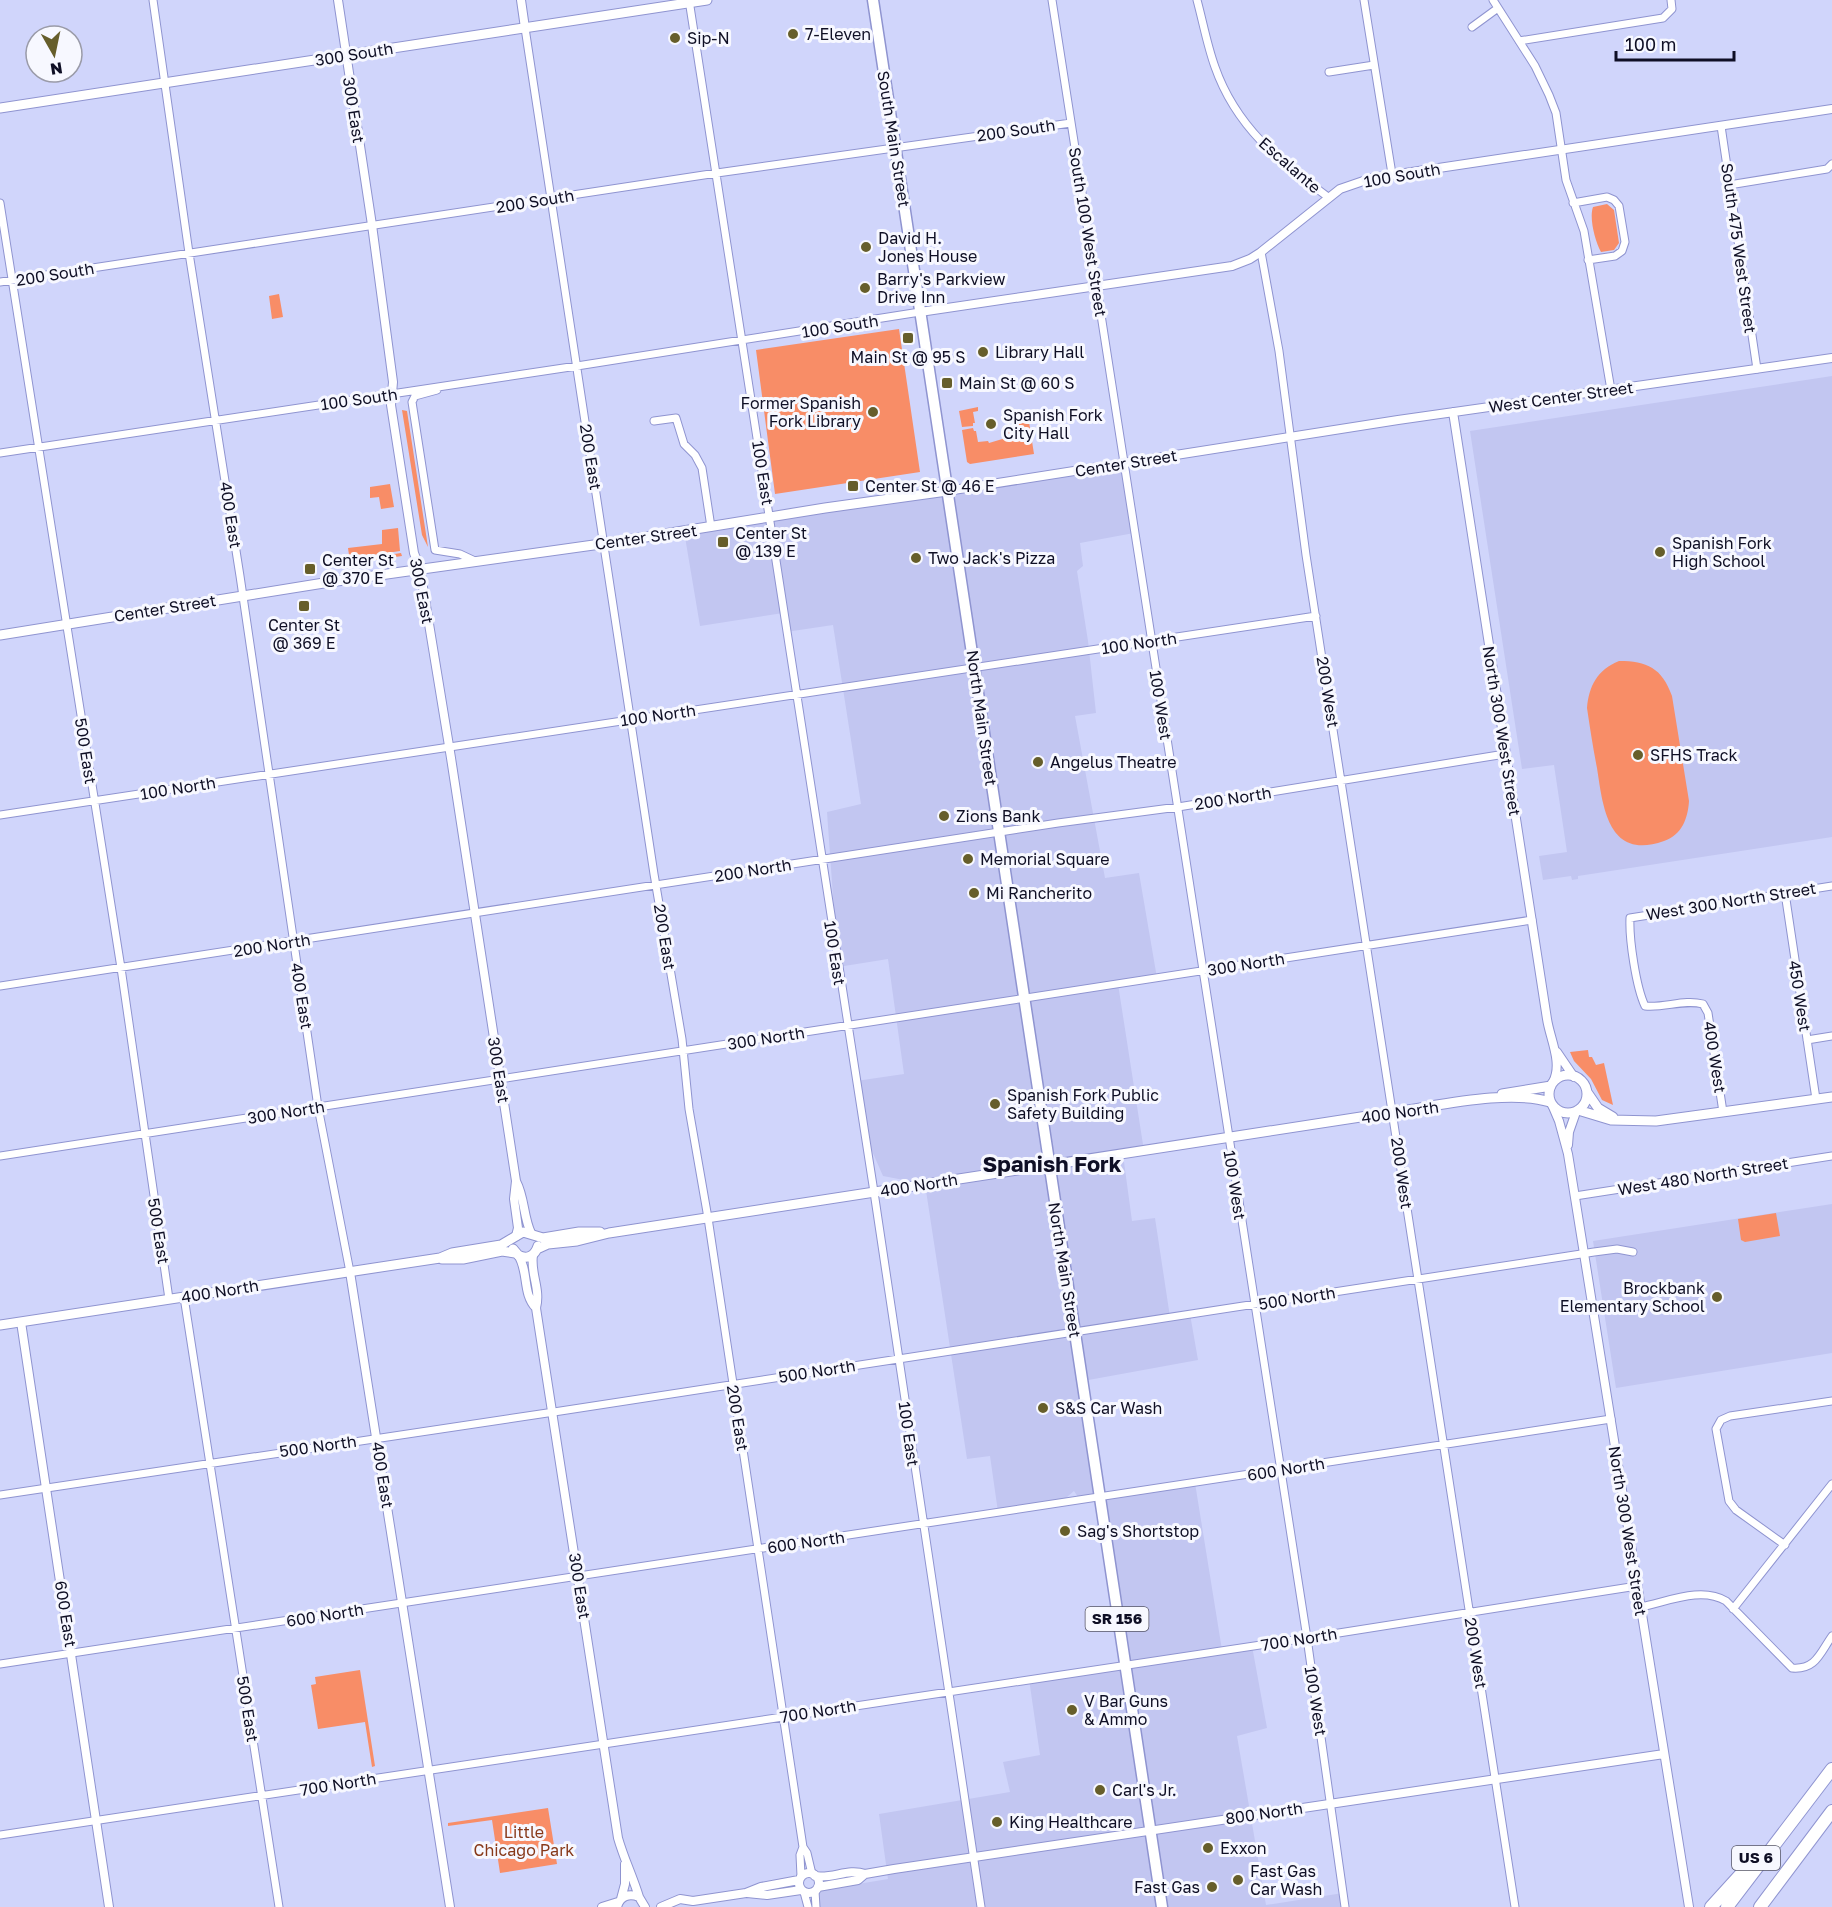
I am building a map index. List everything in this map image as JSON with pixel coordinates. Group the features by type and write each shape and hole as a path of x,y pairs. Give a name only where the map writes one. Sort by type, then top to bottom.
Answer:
{"highway":[{"name":"US 6","path":"1718,1906 1797,1814 1832,1769"},
{"path":"1760,1907 1832,1811"}],"main road":[{"name":"300 South","path":"0,108 707,0"},
{"name":"South Main Street","path":"873,0 947,491"},
{"name":"Center Street","path":"0,635 420,569 947,491"},
{"name":"North Main Street","path":"947,491 1162,1907"},
{"path":"1621,1121 1599,1108 1580,1080 1563,1076 1552,1084 1549,1096 1552,1105 1563,1113 1577,1111 1621,1121 1666,1120 1832,1097"},
{"name":"400 North","path":"1479,1100 1552,1084"},
{"path":"1577,1111 1585,1102 1586,1091"},
{"name":"400 North","path":"535,1252 548,1244 577,1241 609,1233 1393,1112 1479,1100 1530,1097 1552,1105"},
{"path":"523,1232 533,1234 538,1243 535,1252 527,1257 517,1254 513,1247 515,1238 523,1232"},
{"name":"400 North","path":"533,1234 547,1238 579,1232 609,1233"},
{"name":"400 North","path":"440,1258 452,1253 501,1245 515,1238"},
{"name":"400 North","path":"0,1325 440,1258 463,1259 502,1251 517,1254"}],"street":[{"name":"400 East","path":"153,0 318,1107 350,1272 450,1907"},
{"name":"300 East","path":"338,0 393,382 392,415 414,553 420,569 450,746 516,1180 522,1194 526,1220 533,1234"},
{"path":"521,0 525,28"},
{"name":"South 100 West Street","path":"1052,0 1124,464"},
{"name":"Escalante","path":"1197,0 1216,69 1236,110 1261,143 1328,197"},
{"path":"1364,0 1392,174"},
{"path":"1493,0 1538,72 1558,122 1566,180 1584,231 1611,390"},
{"path":"1519,41 1663,18 1669,15 1672,9 1671,0"},
{"name":"100 East","path":"689,1 874,1192 981,1907"},
{"path":"1472,27 1498,8"},
{"name":"200 East","path":"525,28 803,1847 814,1875"},
{"path":"1329,72 1374,65"},
{"name":"100 South","path":"0,453 920,312 1216,270 1250,259 1328,197 1353,184 1392,174 1832,109"},
{"name":"200 South","path":"0,282 717,172 1071,123"},
{"name":"South 475 West Street","path":"1721,126 1757,369"},
{"path":"1729,185 1827,169 1832,164"},
{"path":"1573,203 1607,197 1619,206 1625,242 1622,251 1615,256 1588,260"},
{"name":"500 East","path":"0,203 120,968 169,1299"},
{"name":"200 West","path":"1261,252 1267,277 1316,616 1515,1907"},
{"name":"West Center Street","path":"1291,437 1832,358"},
{"path":"444,386 415,396 412,402 435,550 460,554 475,561"},
{"name":"North 300 West Street","path":"1453,412 1547,1019 1555,1049"},
{"path":"654,421 676,418 684,444 695,455 702,468 711,527"},
{"name":"Center Street","path":"947,491 1291,437"},
{"name":"100 West","path":"1124,464 1307,1638 1345,1907"},
{"name":"100 North","path":"0,815 1316,616"},
{"name":"200 North","path":"0,986 999,832 1178,807 1505,754"},
{"name":"West 300 North Street","path":"1703,1004 1693,1002 1658,1007 1645,1006 1640,996 1629,929 1630,918 1832,886"},
{"name":"450 West","path":"1785,893 1816,1099"},
{"name":"300 North","path":"0,1155 1532,920"},
{"name":"400 West","path":"1703,1004 1707,1013 1724,1112"},
{"path":"1807,1040 1832,1036"},
{"path":"1555,1049 1574,1077"},
{"path":"1552,1084 1557,1074 1555,1049"},
{"path":"1552,1105 1560,1121 1568,1154"},
{"path":"1568,1154 1569,1132 1577,1111"},
{"name":"North 300 West Street","path":"1568,1154 1689,1907"},
{"name":"West 480 North Street","path":"1575,1196 1832,1156"},
{"name":"300 East","path":"515,1238 518,1228 514,1199 516,1180"},
{"name":"500 North","path":"0,1495 1617,1249 1633,1252"},
{"name":"300 East","path":"535,1252 532,1264 538,1289 536,1308 554,1412 618,1838 625,1864 625,1888 619,1903"},
{"name":"300 East","path":"517,1254 524,1267 529,1298 536,1308"},
{"name":"500 East","path":"184,1297 279,1907"},
{"name":"600 East","path":"21,1322 109,1907"},
{"path":"1785,1545 1736,1510 1729,1501 1716,1429 1721,1420 1730,1416 1832,1401"},
{"name":"600 North","path":"0,1664 1611,1419"},
{"path":"1733,1609 1832,1484"},
{"name":"700 North","path":"0,1835 1637,1586"},
{"path":"1640,1607 1692,1596 1715,1595 1726,1601 1792,1668 1803,1669 1815,1662 1832,1636"},
{"name":"800 North","path":"814,1875 828,1877 852,1872 865,1874 1664,1754"},
{"name":"200 East","path":"800,1878 800,1856 803,1847"},
{"name":"300 East","path":"625,1864 643,1902"},
{"path":"746,1893 760,1887 800,1878 806,1873 814,1875 818,1881 816,1907"},
{"name":"800 North","path":"816,1889 858,1880 865,1874"},
{"path":"800,1878 808,1907"},
{"path":"602,1907 619,1903 630,1895 660,1907 680,1899 693,1901 746,1893 767,1895 802,1891 809,1893 816,1889"},
{"path":"684,1907 693,1901"}],"shaded area":[{"name":"Spanish Fork High School","path":"1832,376 1832,837 1578,876 1578,879 1572,880 1571,876 1543,880 1539,856 1567,852 1554,765 1522,769 1470,431"},
{"path":"1124,464 1134,533 1080,543 1083,566 1077,571 1096,713 1075,716 1105,878 1139,873 1157,978 1118,984 1144,1151 1119,1155 1124,1162 1132,1221 1155,1218 1170,1317 1190,1314 1198,1360 1083,1381 1099,1497 1080,1500 1074,1491 1060,1503 998,1512 990,1456 967,1459 925,1184 883,1176 865,1135 856,1081 904,1074 888,959 838,967 827,812 861,804 833,625 786,632 783,613 700,626 684,531"},
{"name":"Brockbank Elementary School","path":"1832,1204 1832,1353 1616,1388 1593,1241"},
{"path":"1195,1483 1222,1650 1252,1646 1267,1728 1237,1736 1266,1905 1343,1893 1345,1907 820,1907 818,1895 822,1890 888,1879 879,1814 1010,1792 1003,1762 1040,1755 1029,1679 1124,1665 1099,1497"}],"green space":[{"path":"1607,204 1614,210 1619,243 1614,250 1601,252 1593,230 1592,212 1593,207"},
{"path":"279,294 283,317 272,319 269,296"},
{"path":"899,329 920,472 775,494 756,350"},
{"path":"978,407 978,411 973,412 975,423 973,426 962,427 959,411"},
{"path":"402,410 407,411 428,547 422,535"},
{"path":"1029,422 1034,454 970,464 967,462 962,430 973,428 976,431 978,442 988,441 989,443 1009,437 1007,426"},
{"path":"390,484 394,507 381,509 379,497 370,498 370,487"},
{"path":"398,528 400,551 341,560 341,557 349,555 348,548 382,544 382,530"},
{"path":"401,553 402,556 342,565 341,562"},
{"name":"SFHS Track","path":"1619,661 1629,661 1652,668 1668,686 1672,696 1689,801 1683,825 1675,835 1664,841 1645,845 1631,844 1620,837 1606,814 1587,708 1592,686 1600,674"},
{"path":"1588,1050 1589,1057 1592,1057 1596,1065 1604,1063 1613,1105 1602,1100 1591,1079 1574,1061 1570,1052"},
{"path":"1776,1213 1780,1236 1745,1242 1741,1240 1738,1219"},
{"path":"360,1670 375,1766 372,1767 365,1722 318,1729 311,1685 316,1684 315,1677"},
{"name":"Little Chicago Park","path":"548,1808 557,1864 500,1873 492,1820 448,1826 448,1823"}],"place":[{"name":"7-Eleven","path":"793,34"},
{"name":"Sip-N","path":"675,38"},
{"name":"David H. Jones House","path":"866,247"},
{"name":"Barry's Parkview Drive Inn","path":"865,288"},
{"name":"Main St @ 95 S","path":"908,338"},
{"name":"Library Hall","path":"983,352"},
{"name":"Main St @ 60 S","path":"947,383"},
{"name":"Former Spanish Fork Library","path":"873,412"},
{"name":"Spanish Fork City Hall","path":"991,424"},
{"name":"Center St @ 46 E","path":"853,486"},
{"name":"Center St @ 139 E","path":"723,542"},
{"name":"Spanish Fork High School","path":"1660,552"},
{"name":"Two Jack's Pizza","path":"916,558"},
{"name":"Center St @ 370 E","path":"310,569"},
{"name":"Center St @ 369 E","path":"304,606"},
{"name":"SFHS Track","path":"1638,755"},
{"name":"Angelus Theatre","path":"1038,762"},
{"name":"Zions Bank","path":"944,816"},
{"name":"Memorial Square","path":"968,859"},
{"name":"Mi Rancherito","path":"974,893"},
{"name":"Spanish Fork Public Safety Building","path":"995,1104"},
{"name":"Brockbank Elementary School","path":"1717,1297"},
{"name":"S&S Car Wash","path":"1043,1408"},
{"name":"Sag's Shortstop","path":"1065,1531"},
{"name":"V Bar Guns & Ammo","path":"1072,1710"},
{"name":"Carl's Jr.","path":"1100,1790"},
{"name":"King Healthcare","path":"997,1822"},
{"name":"Exxon","path":"1208,1848"},
{"name":"Fast Gas Car Wash","path":"1238,1880"},
{"name":"Fast Gas","path":"1212,1887"}],"district":[{"name":"Spanish Fork","path":"1052,1164"}]}
